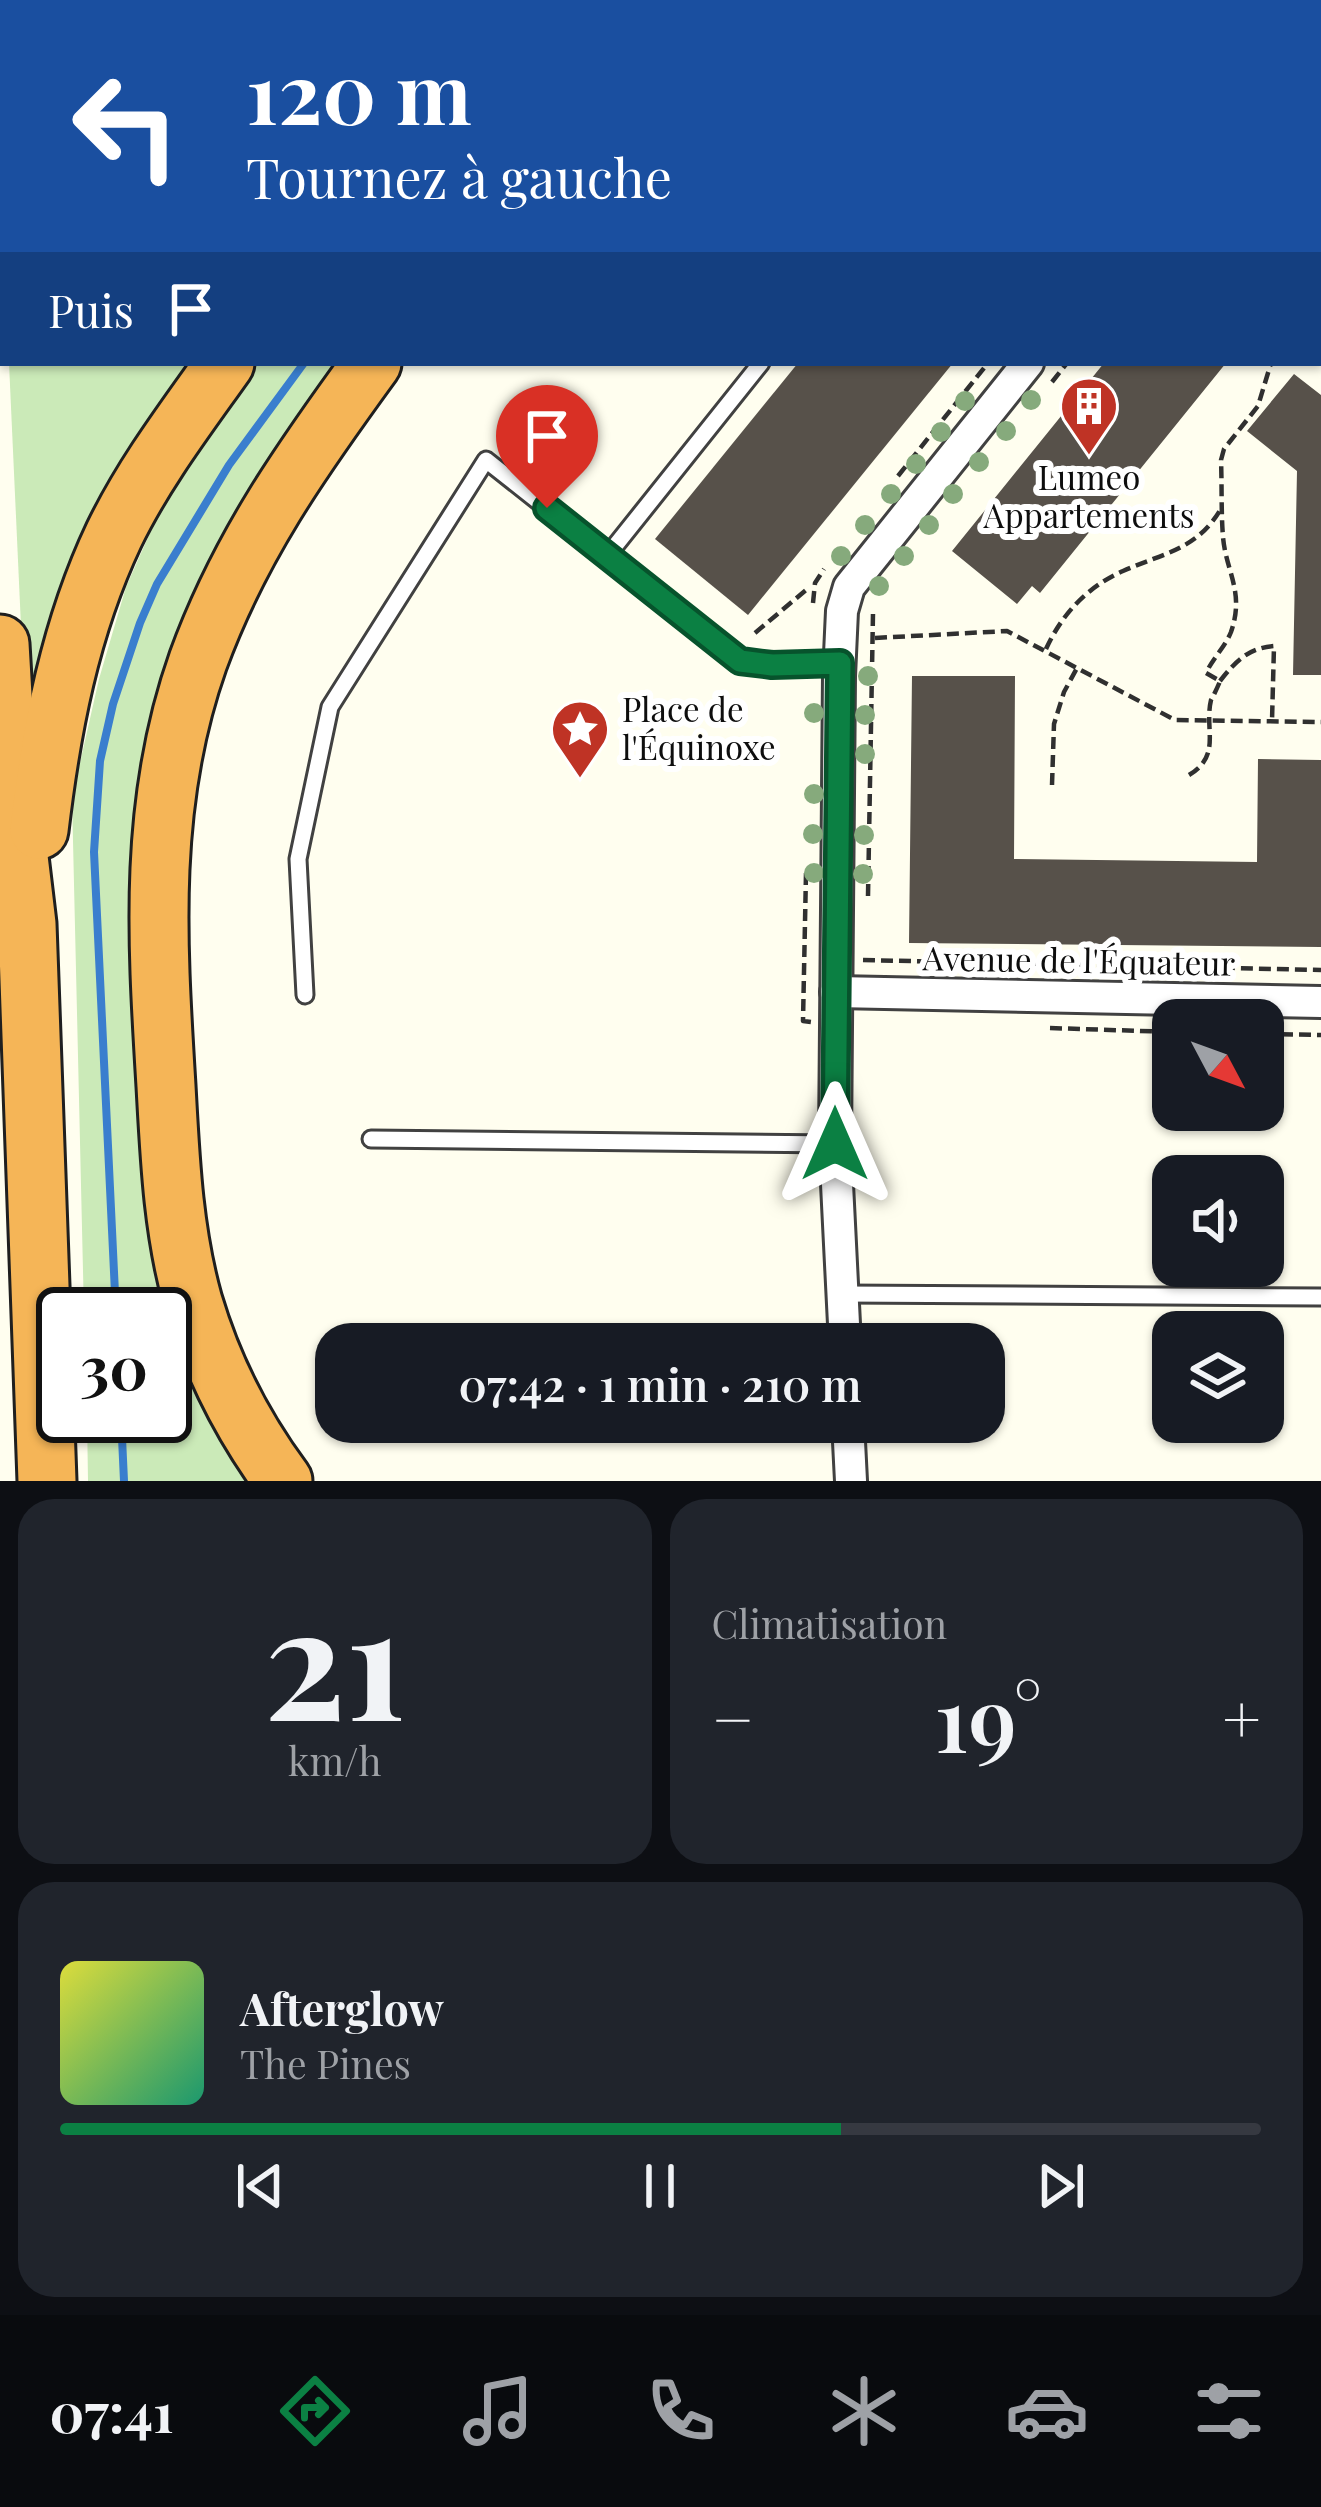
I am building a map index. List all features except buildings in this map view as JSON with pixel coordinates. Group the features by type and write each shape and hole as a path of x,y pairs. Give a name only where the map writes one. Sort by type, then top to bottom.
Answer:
{"highway":[{"path":"27,923 48,751 78,625 127,510 223,366"},
{"path":"283,1481 221,1377 194,1306 181,1251 170,1166 158,970 158,862 175,744 219,608 286,484 370,366"},
{"path":"0,644 27,923 47,1481"}],"street":[{"path":"843,1323 835,1144 842,611 849,587 1026,366"},
{"name":"Avenue de l'Équateur","path":"836,992 1321,1002"},
{"path":"849,1443 851,1481"}],"lane":[{"path":"607,556 758,366"},
{"path":"305,995 298,859 330,707 487,460 740,661 840,663"},
{"path":"371,1139 835,1144"},
{"path":"842,1294 1321,1297"}],"path":[{"path":"1220,681 1206,673 1233,628 1236,596 1225,552 1221,460 1224,449 1258,406 1270,366"},
{"path":"1045,651 1061,620 1093,588 1190,543 1222,507"},
{"path":"755,633 806,590"},
{"path":"867,912 874,622"},
{"path":"873,638 1007,631 1175,721 1321,722"},
{"path":"1189,775 1200,768 1209,751 1211,699 1220,681 1251,650 1274,646 1272,721"},
{"path":"1052,785 1054,724 1077,668"},
{"name":"Avenue de l'Équateur","path":"886,960 1321,970"},
{"path":"1284,1034 1321,1034"}],"green space":[{"path":"9,366 200,366 32,700 24,692"},
{"path":"243,366 358,366 208,603 158,1162 270,1481 88,1481 87,1443 192,1443 192,1287 83,1287 72,798 126,587 165,499"}],"waterway":[{"path":"115,1287 94,852 100,761 113,704 157,584 229,465 302,366"},
{"path":"122,1443 124,1481"}],"place":[{"name":"Lumeo Appartements","path":"1089,457"},
{"name":"Place de l'Équinoxe","path":"580,780"}],"route":[{"path":"547,508 740,661 840,663 835,1144"}]}
